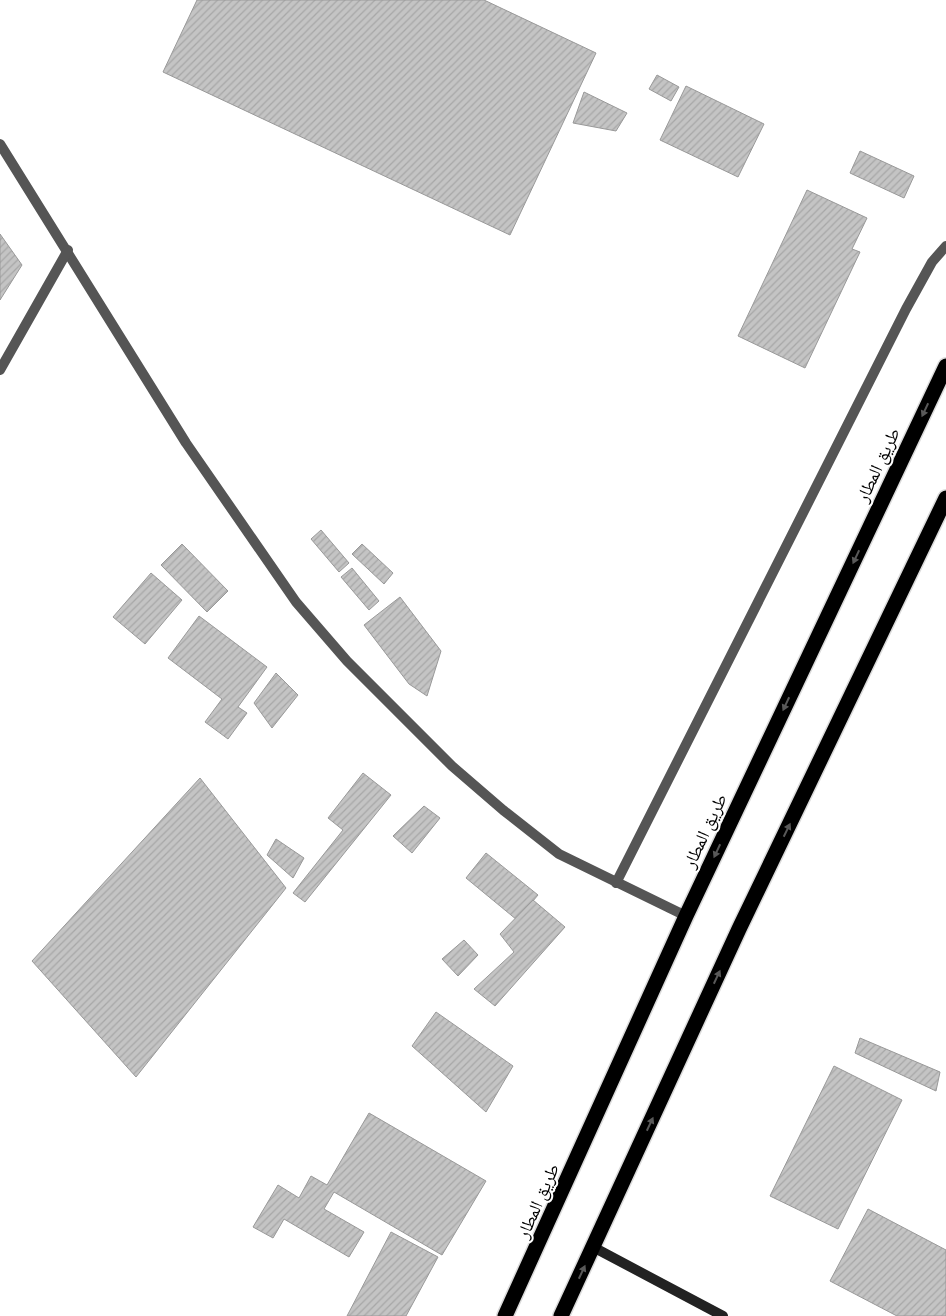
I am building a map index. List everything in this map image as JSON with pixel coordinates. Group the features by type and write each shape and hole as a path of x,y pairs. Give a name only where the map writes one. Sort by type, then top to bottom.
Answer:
{"highway":[{"name":"طريق المطار","path":"505,1316 686,916 946,366"},
{"path":"561,1316 735,938 946,498"}],"street":[{"path":"0,144 68,250 186,443 296,602 347,661 427,742 503,810 559,854 686,916"},
{"path":"616,882 906,309 932,262 946,246"},
{"path":"0,370 68,250"},
{"path":"593,1247 723,1316"}],"building":[{"path":"197,0 484,0 596,53 510,235 163,72"},
{"path":"657,75 679,87 671,101 649,89"},
{"path":"686,86 764,124 738,177 660,140"},
{"path":"584,92 627,113 616,131 573,123"},
{"path":"860,151 914,176 904,198 850,173"},
{"path":"807,190 867,218 852,249 860,252 805,368 738,336"},
{"path":"0,234 22,265 0,300"},
{"path":"321,530 349,563 339,572 311,539"},
{"path":"182,544 228,591 207,612 161,565"},
{"path":"362,544 393,573 384,584 352,554"},
{"path":"352,568 379,601 369,610 341,577"},
{"path":"151,573 182,600 145,644 113,617"},
{"path":"400,597 441,651 427,696 409,684 364,625"},
{"path":"199,616 267,667 238,707 247,713 228,739 205,722 222,699 168,658"},
{"path":"276,673 298,695 272,728 254,703"},
{"path":"363,773 391,795 305,902 293,893 343,830 328,818"},
{"path":"200,778 286,888 136,1077 32,961"},
{"path":"424,806 440,818 412,853 393,836"},
{"path":"276,839 304,858 293,878 267,855"},
{"path":"486,853 538,895 517,920 466,878"},
{"path":"533,900 565,927 495,1006 474,989 514,952 500,934"},
{"path":"464,940 478,955 458,976 442,959"},
{"path":"436,1012 513,1066 486,1112 412,1046"},
{"path":"860,1038 940,1072 936,1091 855,1053"},
{"path":"834,1066 902,1100 838,1229 770,1196"},
{"path":"369,1113 486,1181 442,1255 334,1192 324,1209 364,1232 349,1257 284,1219 273,1238 253,1227 278,1185 299,1198 311,1176 327,1185"},
{"path":"868,1209 946,1250 946,1316 897,1316 830,1281"},
{"path":"391,1232 438,1257 406,1316 347,1316"}]}
